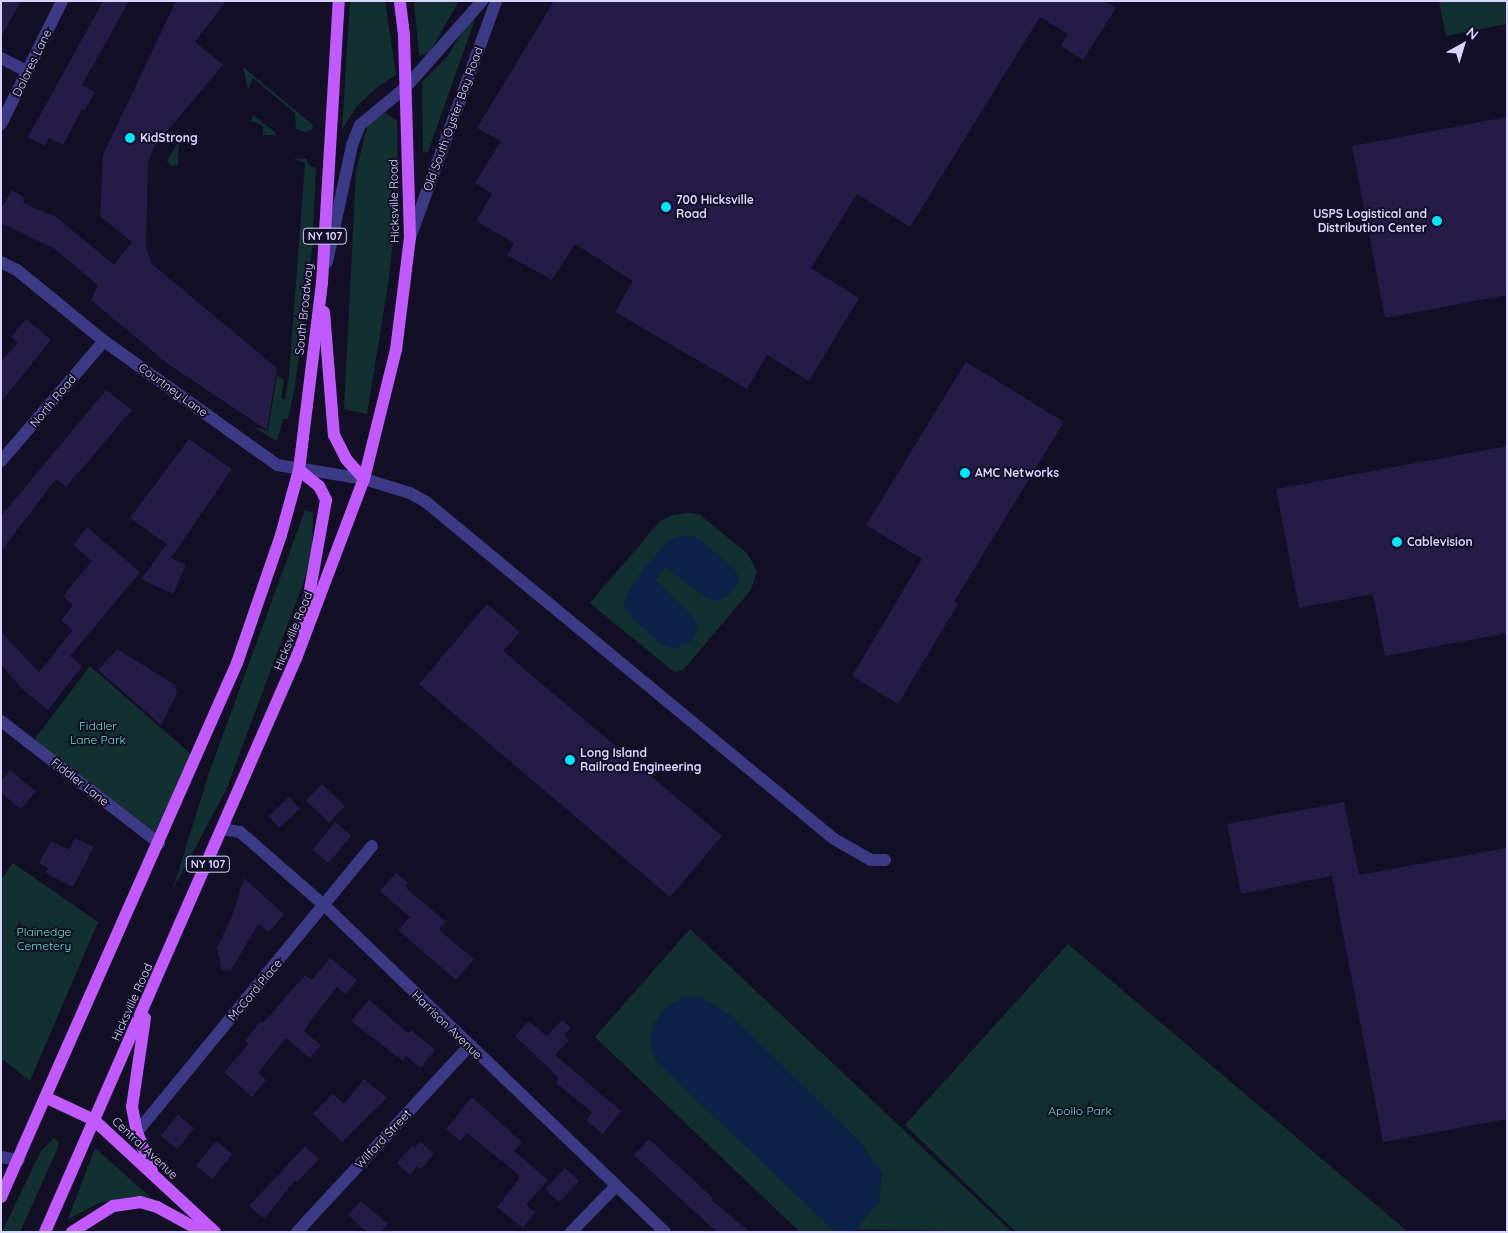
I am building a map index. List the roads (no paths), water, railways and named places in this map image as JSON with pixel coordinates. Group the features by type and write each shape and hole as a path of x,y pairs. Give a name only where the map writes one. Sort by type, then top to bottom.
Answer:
{"main road":[{"name":"South Broadway","path":"299,470 322,283 339,1"},
{"name":"Hicksville Road","path":"45,1232 224,829 297,656 364,479 396,350 410,238 406,86 399,4"},
{"path":"322,283 334,435 346,459 364,479"},
{"path":"297,656 326,500 319,486 299,470"},
{"name":"NY 107","path":"1,1197 47,1098 237,663 273,563 299,470"},
{"path":"148,1000 132,1096 137,1132 154,1175"},
{"name":"Central Avenue","path":"47,1098 94,1120 216,1232"},
{"path":"72,1232 113,1206 140,1202 157,1207 203,1232"}],"street":[{"name":"Dolores Lane","path":"1,124 62,1"},
{"path":"322,283 352,145 360,125 406,86 482,1"},
{"name":"Old South Oyster Bay Road","path":"410,238 496,1"},
{"path":"1,58 27,71"},
{"name":"Courtney Lane","path":"1,262 17,270 104,341 277,464 299,470 364,479 410,492 426,502 834,839 871,860 885,860"},
{"name":"North Road","path":"1,461 104,341"},
{"name":"Fiddler Lane","path":"1,721 159,843"},
{"name":"Harrison Avenue","path":"224,829 240,832 248,838 324,906 664,1232"},
{"name":"McCord Place","path":"137,1132 372,846"},
{"name":"Wilford Street","path":"297,1232 469,1046"},
{"path":"1,1157 19,1160"},
{"path":"571,1232 616,1186"}],"water":[{"path":"678,536 693,536 700,540 735,570 740,581 726,597 715,601 704,597 666,567 655,580 694,618 698,628 690,643 672,649 658,642 629,615 624,606 626,595 640,573 668,541"},
{"path":"684,997 701,997 732,1016 861,1143 882,1173 879,1202 856,1230 839,1232 832,1229 656,1061 649,1042 653,1025 663,1010"}],"place":[{"name":"KidStrong","path":"130,138"},
{"name":"700 Hicksville Road","path":"666,207"},
{"name":"USPS Logistical and Distribution Center","path":"1437,221"},
{"name":"AMC Networks","path":"965,473"},
{"name":"Cablevision","path":"1397,542"},
{"name":"Long Island Railroad Engineering","path":"570,760"}],"park label":[{"name":"Fiddler Lane Park","path":"98,733"},
{"name":"Plainedge Cemetery","path":"44,939"},
{"name":"Apollo Park","path":"1080,1111"}]}
